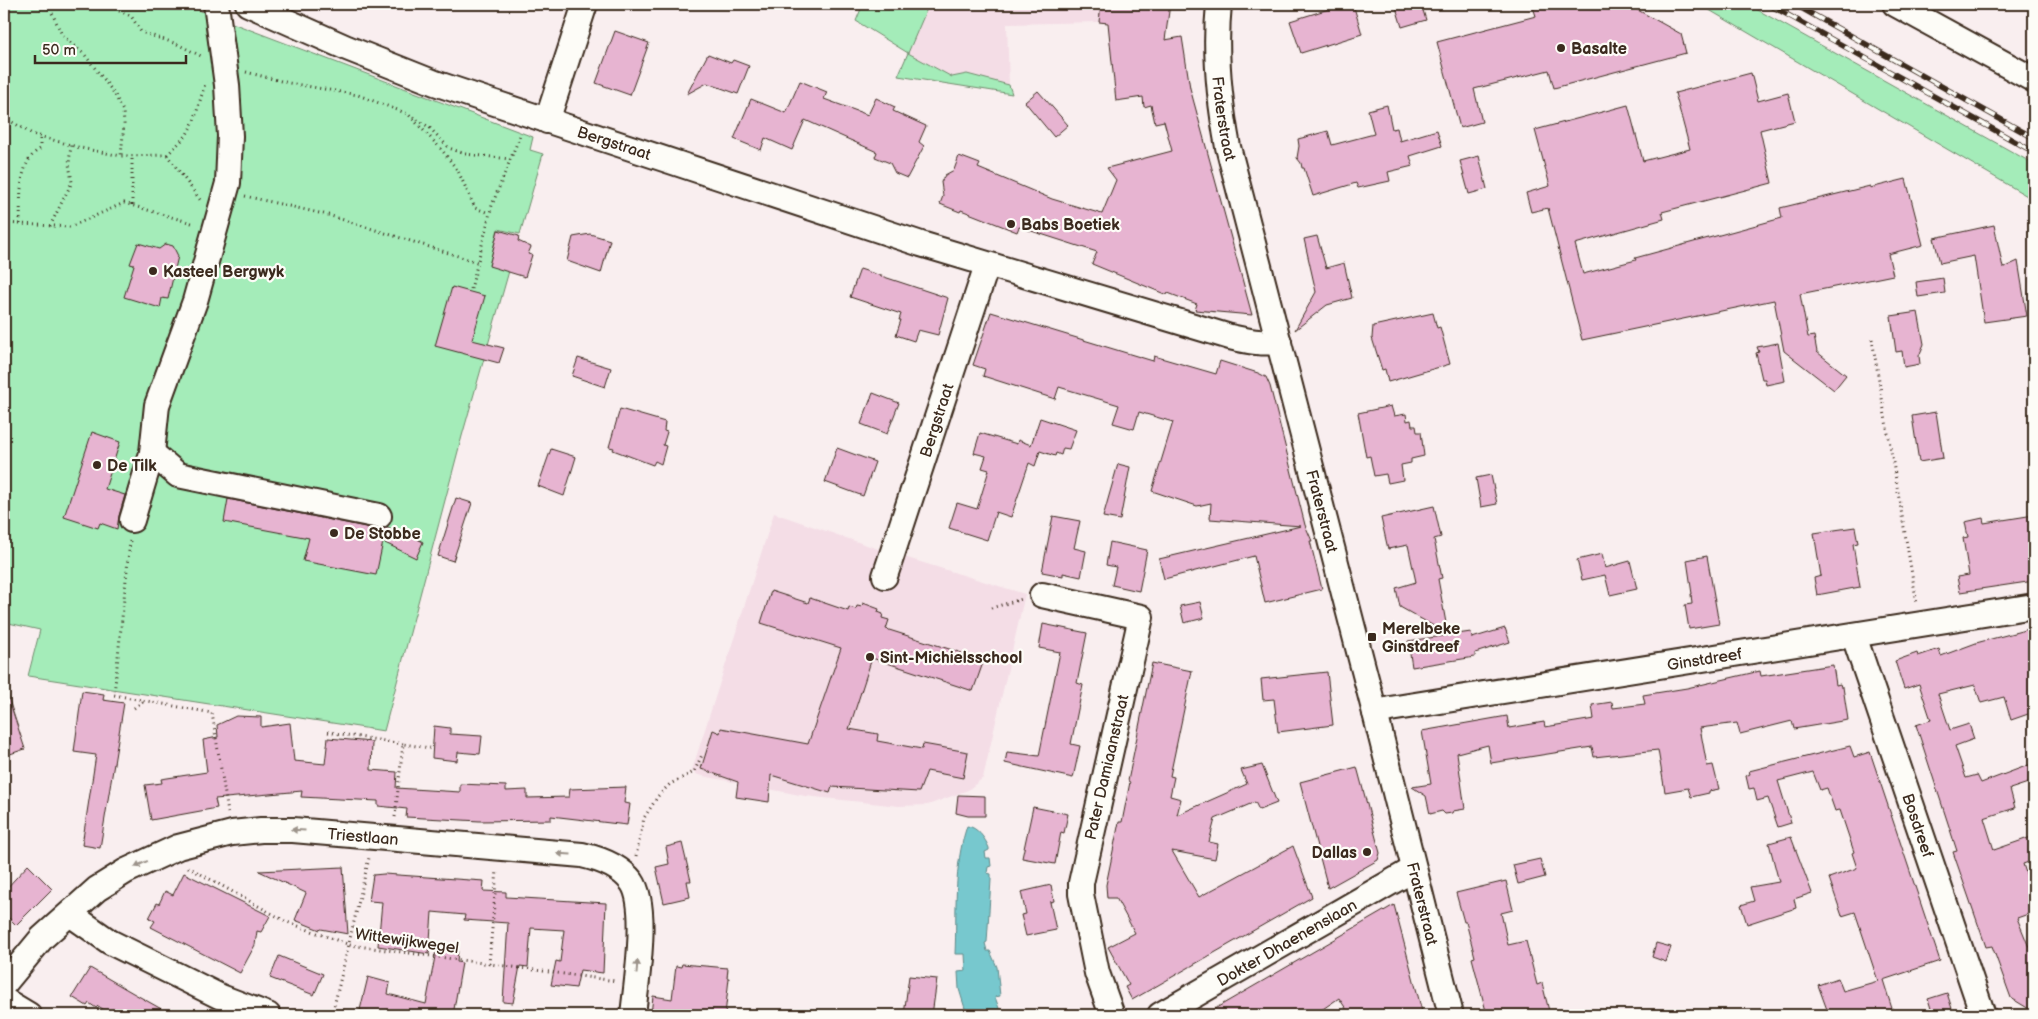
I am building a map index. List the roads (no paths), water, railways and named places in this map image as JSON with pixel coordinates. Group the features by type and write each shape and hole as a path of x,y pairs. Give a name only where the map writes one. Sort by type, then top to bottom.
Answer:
{"street":[{"path":"132,520 152,453 157,405 195,301 228,183 230,136 216,4"},
{"name":"Bergstraat","path":"248,4 347,48 435,83 538,118 987,265 1230,337 1249,342 1279,342"},
{"path":"538,118 585,4"},
{"name":"Fraterstraat","path":"1219,4 1217,65 1220,106 1228,147 1375,713 1451,1015"},
{"path":"1895,4 2034,80"},
{"name":"Bergstraat","path":"885,576 987,265"},
{"path":"152,453 178,475 379,516"},
{"name":"Pater Damiaanstraat","path":"1042,595 1140,617 1081,883 1081,894 1097,973 1112,1015"},
{"name":"Ginstdreef","path":"1375,713 1921,626 2034,606"},
{"name":"Bosdreef","path":"1854,636 1983,1015"},
{"name":"Triestlaan","path":"4,984 42,938 97,889 126,871 178,847 232,833 261,830 293,830 598,858 611,864 632,882 641,916 633,1015"},
{"name":"Dokter Dhaenenslaan","path":"1160,1015 1414,869"},
{"path":"70,914 110,942 221,997 268,1015"},
{"path":"4,1000 29,1015"}],"water":[{"path":"967,826 974,828 980,834 989,848 985,852 986,858 990,858 991,866 988,867 987,873 991,874 991,880 987,942 985,943 987,951 990,951 997,967 1000,996 995,997 1001,1014 1005,1013 1006,1015 967,1015 959,989 958,972 966,971 965,954 955,954 956,890"}],"railway":[{"path":"1768,4 2034,152"},
{"path":"1794,4 2034,138"}],"place":[{"name":"Basalte","path":"1561,48"},
{"name":"Babs Boetiek","path":"1011,224"},
{"name":"Kasteel Bergwyk","path":"153,271"},
{"name":"De Tilk","path":"97,465"},
{"name":"De Stobbe","path":"334,533"},
{"name":"Merelbeke Ginstdreef","path":"1372,637"},
{"name":"Sint-Michielsschool","path":"870,657"},
{"name":"Dallas","path":"1367,852"}]}
